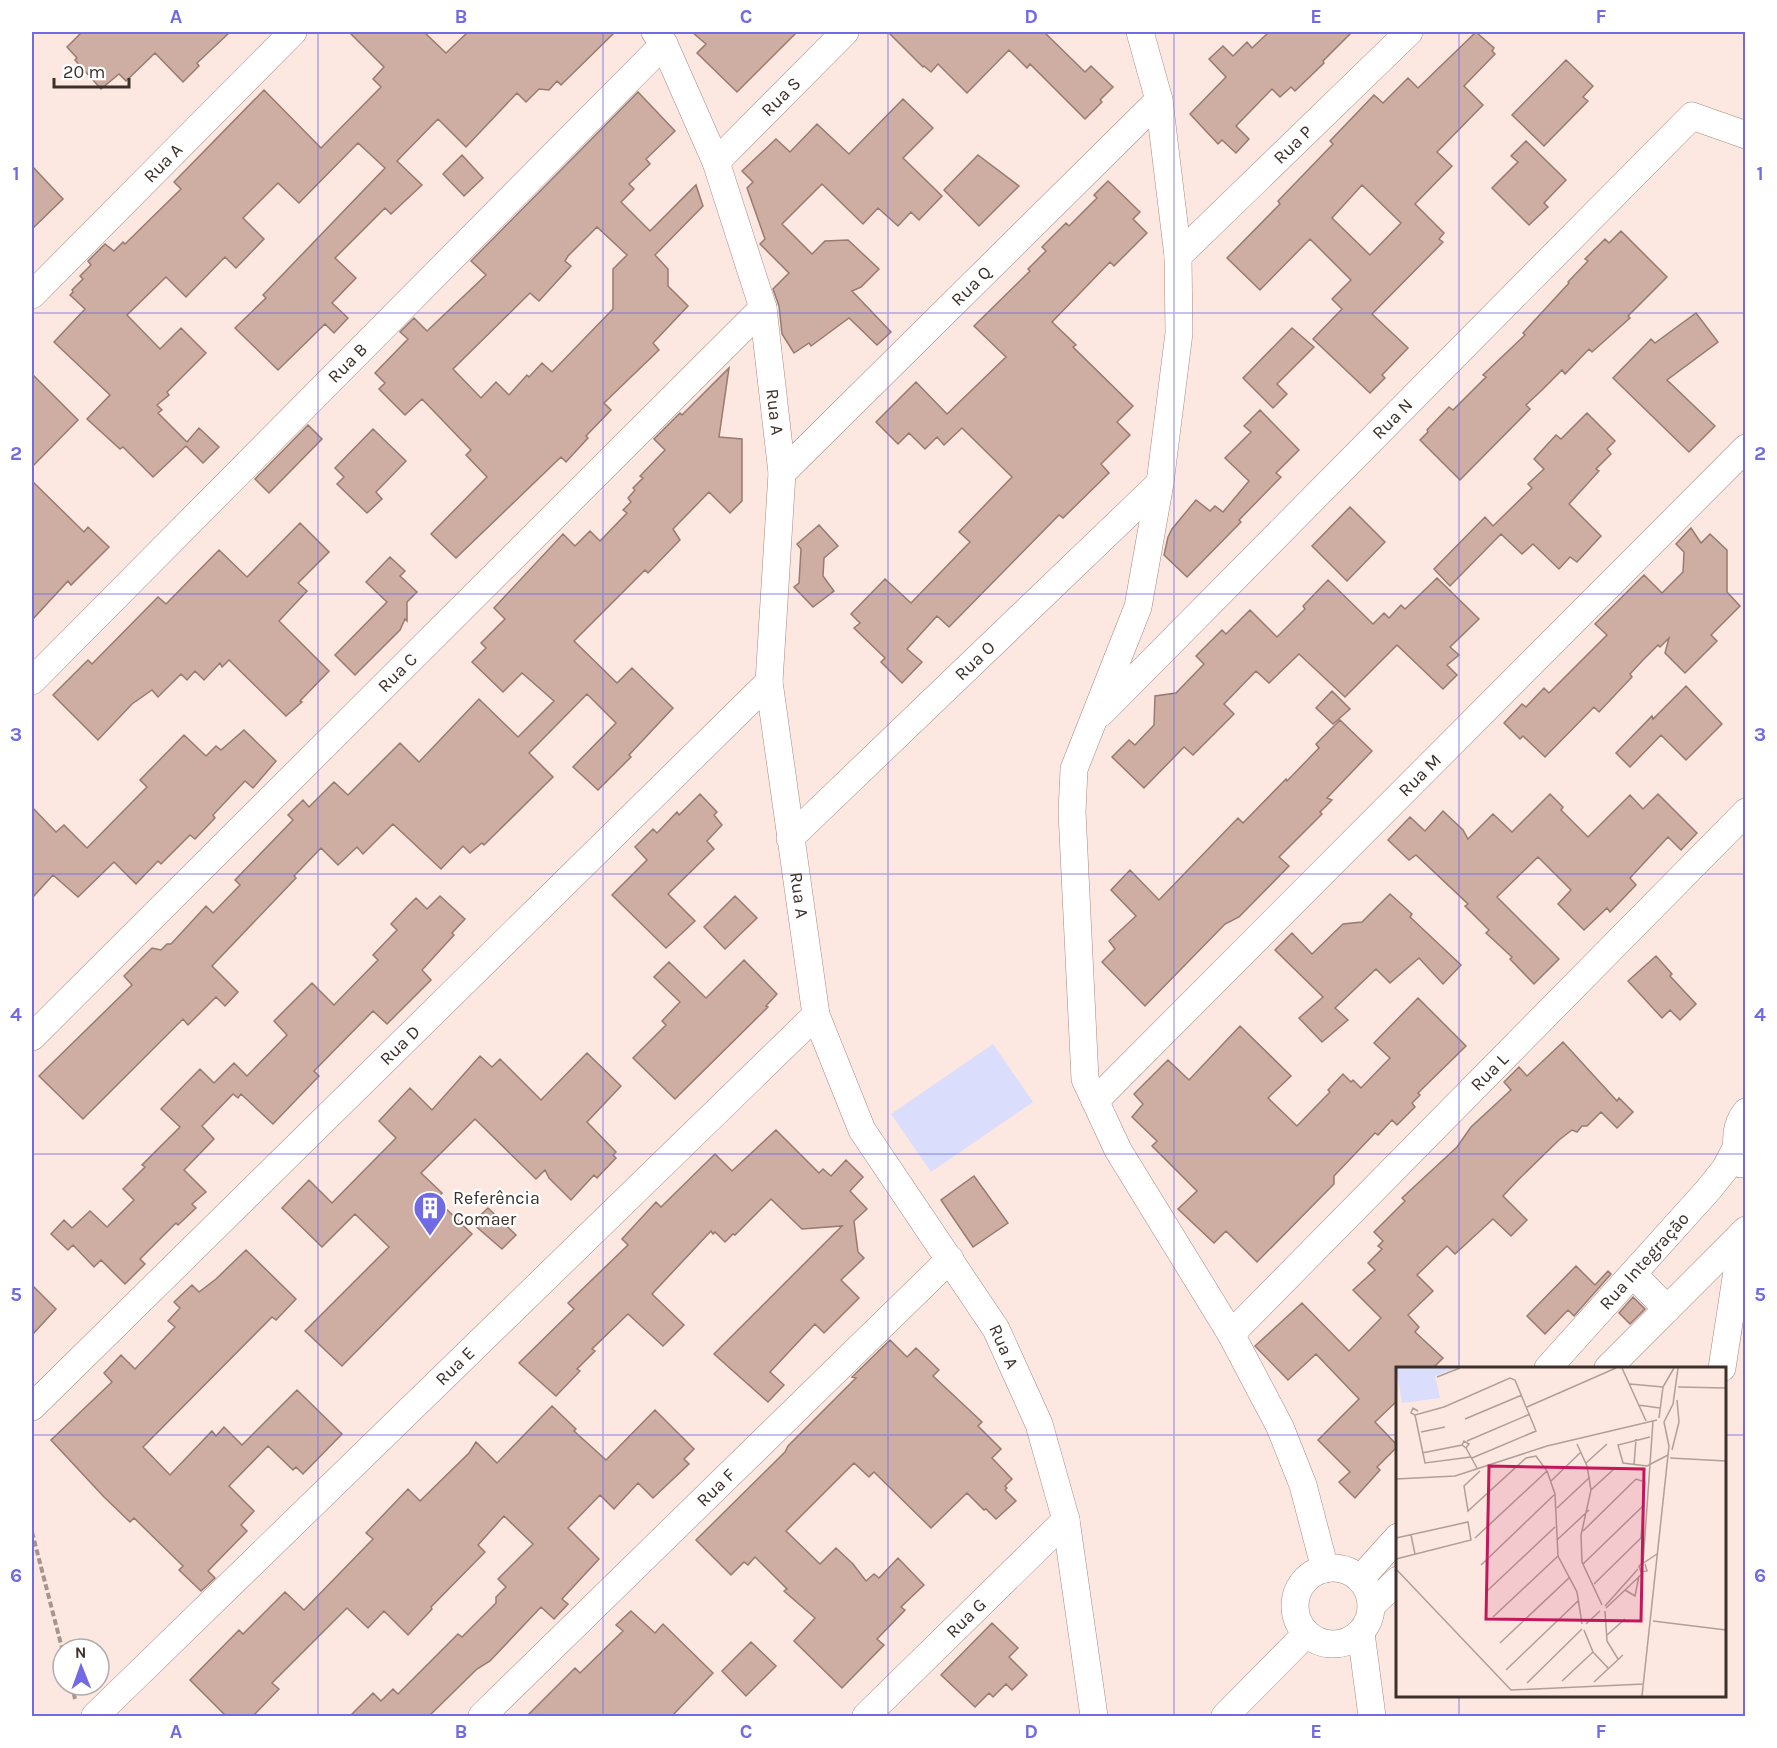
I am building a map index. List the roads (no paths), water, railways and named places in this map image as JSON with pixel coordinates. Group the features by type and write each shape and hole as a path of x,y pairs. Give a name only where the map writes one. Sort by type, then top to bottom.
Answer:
{"street":[{"name":"Rua A","path":"32,295 293,32"},
{"name":"Rua S","path":"716,162 845,32"},
{"path":"1140,32 1159,100 1178,256 1179,333 1160,483 1138,607 1074,769 1072,812 1085,1078 1118,1150 1231,1334 1280,1427 1299,1475 1325,1569"},
{"name":"Rua P","path":"1178,256 1408,32"},
{"name":"Rua A","path":"659,38 716,162 762,308 782,473 770,682 816,1015 862,1130 996,1329 1039,1424 1066,1520 1094,1716"},
{"name":"Rua B","path":"32,681 659,38"},
{"name":"Rua Q","path":"782,473 1159,100"},
{"name":"Rua N","path":"1094,721 1692,116 1746,135"},
{"name":"Rua C","path":"32,1037 762,308"},
{"name":"Rua M","path":"1095,1101 1746,448"},
{"name":"Rua O","path":"790,838 1160,483"},
{"name":"Rua D","path":"32,1407 770,682"},
{"name":"Rua L","path":"1231,1334 1746,812"},
{"name":"Rua E","path":"95,1716 816,1015"},
{"name":"Rua Integração","path":"1549,1367 1725,1169 1741,1159 1736,1131 1746,1112"},
{"path":"1609,1367 1744,1232"},
{"path":"1722,1367 1744,1232"},
{"name":"Rua F","path":"482,1716 950,1259"},
{"path":"1633,1274 1667,1309"},
{"name":"Rua G","path":"866,1716 1066,1520"},
{"path":"1360,1578 1396,1539"},
{"path":"1325,1569 1344,1569 1360,1578 1369,1591 1372,1605 1369,1620 1361,1633 1349,1641 1334,1645 1319,1642 1306,1634 1297,1620 1294,1604 1299,1588 1304,1582 1310,1576 1325,1569"},
{"path":"1372,1605 1396,1582"},
{"path":"1361,1633 1372,1716"},
{"path":"1225,1716 1306,1634"}],"place":[{"name":"Referência Comaer","path":"430,1237"}]}
